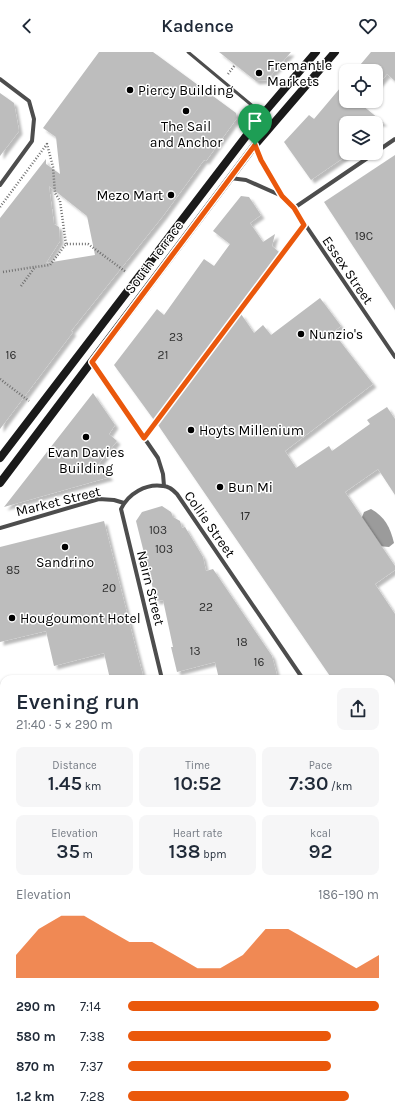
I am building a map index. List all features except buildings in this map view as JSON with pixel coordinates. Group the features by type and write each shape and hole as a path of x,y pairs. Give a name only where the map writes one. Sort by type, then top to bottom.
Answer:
{"street":[{"name":"South Terrace","path":"0,458 264,114 316,52"},
{"name":"South Terrace","path":"0,482 255,145 335,52"},
{"path":"0,79 30,101 34,119 32,141 0,185"},
{"path":"383,148 395,140"},
{"name":"Essex Street","path":"255,145 261,160 282,196 294,208 395,358"},
{"path":"294,208 366,160"},
{"name":"Essex Street","path":"230,178 246,180 282,196"},
{"name":"Collie Street","path":"92,362 158,458 163,474 164,486 177,494 300,675"},
{"path":"124,503 131,494 141,490 164,486"},
{"name":"Market Street","path":"0,528 99,499 114,500 124,503"},
{"name":"Nairn Street","path":"124,503 121,509 123,520 161,675"}],"lane":[{"path":"188,52 273,123"},
{"path":"144,438 304,225"}],"path":[{"path":"0,207 47,144 53,167 55,193 60,201 66,244 50,265 3,272"},
{"path":"66,244 88,244 126,272"},
{"path":"21,286 35,267"},
{"path":"0,379 28,401"}],"shaded area":[{"path":"371,509 380,515 389,527 394,543 389,547 378,546 361,520 364,512"}],"place":[{"name":"Fremantle Markets","path":"259,73"},
{"name":"Piercy Building","path":"130,90"},
{"name":"The Sail and Anchor","path":"186,111"},
{"name":"Mezo Mart","path":"171,195"},
{"name":"Nunzio's","path":"301,334"},
{"name":"Hoyts Millenium","path":"191,430"},
{"name":"Evan Davies Building","path":"86,437"},
{"name":"Bun Mi","path":"220,487"},
{"name":"Sandrino","path":"65,547"},
{"name":"Hougoumont Hotel","path":"12,618"}],"route":[{"path":"255,145 261,160 282,196 294,208 304,225 144,438 92,362 255,145"}]}
